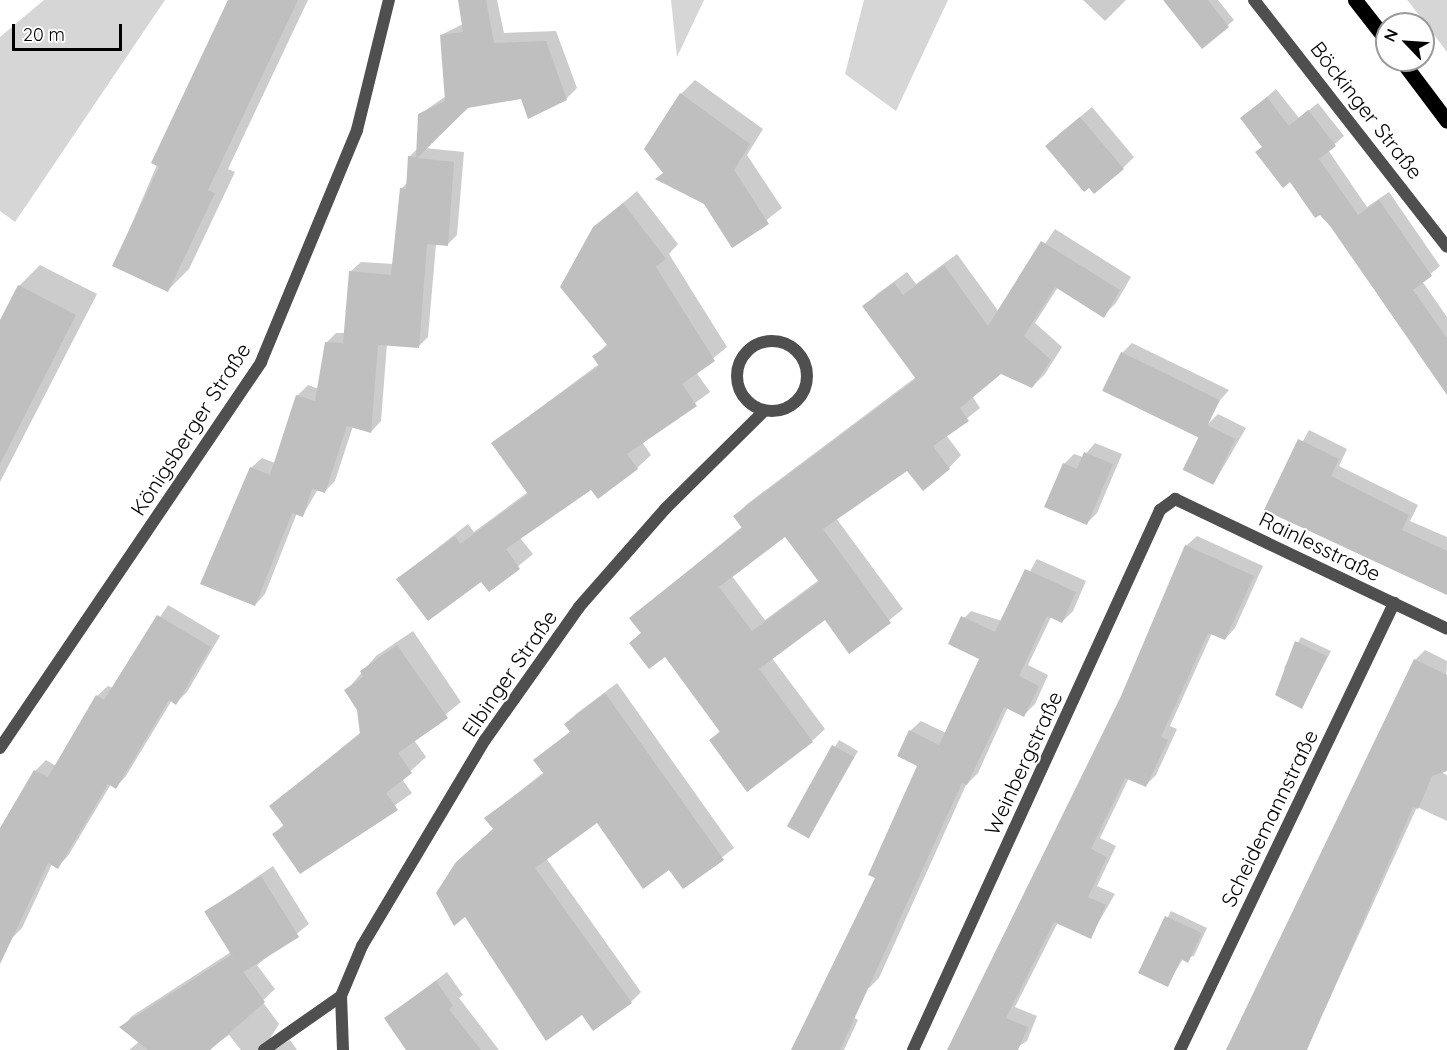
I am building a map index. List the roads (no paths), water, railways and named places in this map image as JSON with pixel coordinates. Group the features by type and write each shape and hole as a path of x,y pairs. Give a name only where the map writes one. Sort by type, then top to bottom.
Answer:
{"main road":[{"path":"1355,0 1375,26"},
{"path":"1410,72 1447,121"}],"street":[{"name":"Königsberger Straße","path":"0,748 261,362 357,130 389,0"},
{"name":"Böckinger Straße","path":"1254,0 1447,247"},
{"path":"787,342 806,362 808,383 792,406 764,411 748,403 737,369 754,344 787,342"},
{"name":"Elbinger Straße","path":"343,1050 341,996 367,936 461,779 579,607 665,509 764,411"},
{"name":"Rainlesstraße","path":"1175,499 1447,629"},
{"name":"Weinbergstraße","path":"913,1050 1160,510 1175,499"},
{"name":"Scheidemannstraße","path":"1180,1050 1394,603"},
{"path":"264,1050 341,996"}]}
